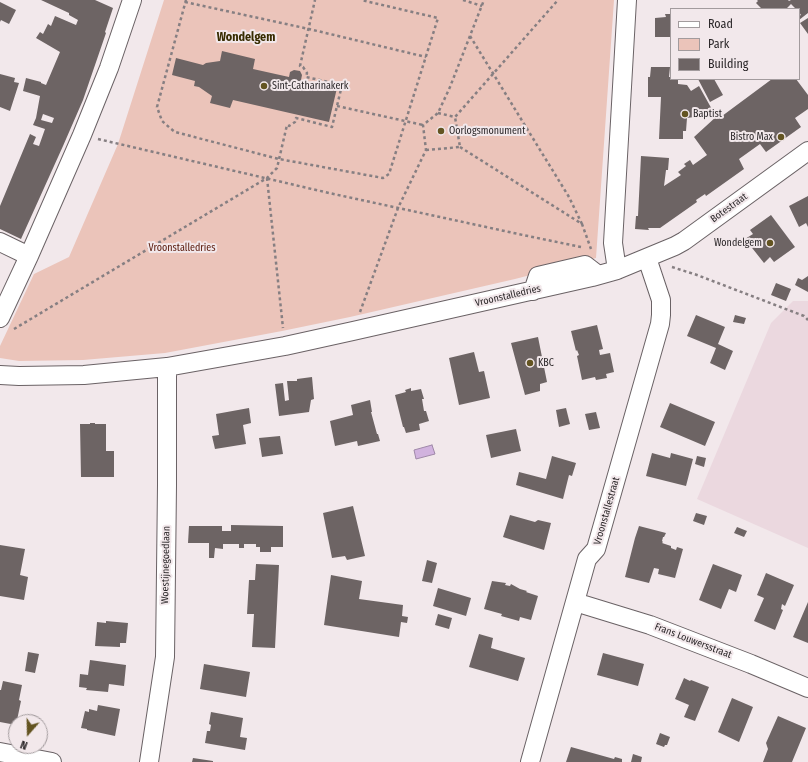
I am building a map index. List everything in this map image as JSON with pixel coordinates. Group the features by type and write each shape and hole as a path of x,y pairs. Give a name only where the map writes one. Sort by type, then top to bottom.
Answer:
{"street":[{"path":"7,324 29,256 82,135 109,68 132,0"},
{"path":"617,270 613,243 627,0"},
{"name":"Botestraat","path":"647,258 684,241 808,151"},
{"path":"0,242 29,256"},
{"name":"Vroonstalledries","path":"0,375 84,375 167,367 285,346 533,291 617,270 647,258"},
{"name":"Vroonstallestraat","path":"530,762 587,560 596,549 660,324 661,300 647,258"},
{"name":"Woestijnegoedlaan","path":"149,762 165,657 167,367"},
{"name":"Frans Louwersstraat","path":"575,602 650,625 808,688"},
{"path":"0,752 52,762"}],"path":[{"path":"7,324 267,178 277,168 287,125 289,126 295,122 296,118 332,127 342,86 306,77 307,73 303,67 300,66 315,0"},
{"path":"361,0 438,18 426,57 406,121 389,174 382,178 279,159 175,132 162,121 157,107 185,1 426,57"},
{"path":"463,0 482,6"},
{"path":"422,125 438,113 450,87 484,0"},
{"path":"455,117 558,0"},
{"path":"470,36 569,197 582,224 598,275"},
{"path":"337,106 422,125"},
{"path":"438,113 455,117"},
{"path":"455,117 460,146"},
{"path":"353,331 398,208 426,150 422,125"},
{"path":"82,135 398,208 591,249"},
{"path":"426,150 460,146 582,224"},
{"path":"267,178 285,346"},
{"path":"647,258 697,275 804,316 808,320"}],"shaded area":[{"path":"793,301 808,301 808,548 697,499 771,323"},
{"path":"432,445 435,454 416,459 414,450"}],"green space":[{"name":"Vroonstalledries","path":"164,0 614,0 596,258 515,279 350,317 165,353 83,360 19,361 0,358 0,346 34,274 69,257 118,144"}],"building":[{"path":"41,0 95,0 113,8 83,100 21,239 0,229 0,206 30,134 36,137 33,144 39,146 45,129 33,125 36,118 40,96 23,91 26,78 46,85 60,52 36,38 40,32 43,34 48,24 51,26 55,16 76,25 78,20 69,15 69,13","holes":["43,114 54,118 52,123 41,120"]},
{"path":"757,0 808,0 808,13 800,19 800,8 795,8 791,4 787,8 761,8 756,3 758,1"},
{"path":"0,2 16,10 9,24 1,20 0,22"},
{"path":"665,14 670,14 670,37 655,37 655,18 666,17"},
{"path":"808,18 808,34 800,23"},
{"name":"Sint-Catharinakerk","path":"222,51 255,59 253,69 289,77 290,72 294,70 300,71 302,75 301,80 337,88 329,122 233,100 230,108 210,103 212,96 199,87 194,86 195,81 172,75 176,58 203,65 206,63 220,61"},
{"name":"Baptist","path":"651,67 670,67 670,80 678,80 678,84 687,85 691,91 699,86 714,113 703,118 701,116 687,118 686,131 683,131 683,139 659,139 661,97 648,97 648,77 650,77"},
{"path":"0,74 15,78 14,82 19,83 10,111 0,107"},
{"path":"699,80 715,80 723,95 710,102"},
{"path":"771,80 797,80 808,95 808,109 795,118 801,127 766,152 760,144 739,159 744,169 706,196 705,194 696,200 697,202 660,228 648,228 649,230 635,229 636,216 638,216 641,156 669,158 664,186 681,175 678,172 686,166 684,164 690,160 693,165 707,155 694,137 717,116 718,119"},
{"path":"808,196 808,227 806,223 799,227 789,206"},
{"name":"Wondelgem","path":"771,215 795,247 774,262 770,257 764,263 745,239 753,234 750,230"},
{"path":"808,276 808,292 795,285 798,278 802,280"},
{"path":"776,283 791,289 786,301 771,295"},
{"path":"696,315 725,327 718,344 733,351 725,370 710,363 716,348 687,336"},
{"path":"735,315 746,318 744,324 733,322"},
{"path":"597,325 603,349 599,350 600,355 610,353 614,372 606,374 607,378 596,380 595,377 582,380 577,356 579,355 577,350 576,351 571,331"},
{"name":"KBC","path":"538,337 547,382 540,384 540,391 525,395 511,343"},
{"path":"474,352 479,372 484,371 490,398 459,405 449,358"},
{"path":"312,377 314,399 311,400 309,412 279,416 275,384 283,383 285,401 289,400 287,381 297,381 297,379"},
{"path":"411,388 411,391 421,389 424,399 422,399 424,411 426,411 429,421 419,424 420,430 406,433 403,427 395,395 406,392 405,390"},
{"path":"370,400 371,412 380,441 358,446 357,441 335,446 330,421 353,415 351,405"},
{"path":"670,403 715,422 705,446 660,427"},
{"path":"249,408 251,423 243,425 246,444 215,449 212,436 219,435 216,414"},
{"path":"566,408 570,424 559,427 556,410"},
{"path":"596,412 600,428 589,430 585,414"},
{"path":"80,424 106,424 106,451 114,451 114,477 81,477"},
{"path":"516,429 521,451 491,458 486,435"},
{"path":"280,436 283,454 262,457 259,438"},
{"path":"652,453 670,458 671,453 693,459 686,486 646,476"},
{"path":"552,456 576,463 572,476 569,475 563,499 516,485 519,472 546,479"},
{"path":"697,456 706,458 704,467 695,464"},
{"path":"353,506 365,556 347,560 345,556 332,558 323,513"},
{"path":"696,513 707,516 704,525 693,521"},
{"path":"510,515 535,522 538,520 551,523 544,550 503,537"},
{"path":"231,525 283,526 283,547 271,547 271,552 260,552 260,547 256,547 256,544 244,544 244,548 239,548 239,544 223,544 223,549 215,548 214,558 209,558 209,543 188,543 189,526 222,526 222,531 231,531"},
{"path":"639,526 666,533 663,537 662,543 671,546 671,548 676,550 677,547 683,549 675,578 658,574 659,569 654,568 649,583 625,577"},
{"path":"737,527 747,531 744,537 734,533"},
{"path":"0,545 25,549 20,575 28,577 24,600 0,596"},
{"path":"427,560 437,563 432,583 422,581"},
{"path":"256,564 279,565 275,648 252,647 254,614 247,614 249,580 255,580"},
{"path":"713,564 742,575 736,592 729,589 721,609 699,600"},
{"path":"766,573 794,585 785,606 782,604 781,609 783,610 775,630 754,621 764,598 757,595"},
{"path":"331,575 362,581 359,599 403,605 402,616 408,617 407,623 401,622 399,637 324,625"},
{"path":"492,581 506,583 505,585 510,586 511,584 527,591 526,592 538,596 531,620 520,617 519,621 484,609"},
{"path":"438,588 471,598 466,616 433,606"},
{"path":"808,602 808,643 793,637"},
{"path":"438,614 452,618 449,629 435,625"},
{"path":"106,621 128,623 126,643 120,643 120,647 95,646 97,622 106,623"},
{"path":"479,634 493,638 491,648 525,658 518,681 469,667"},
{"path":"28,652 39,654 35,673 25,671"},
{"path":"603,653 644,664 638,686 597,675"},
{"path":"90,660 126,665 124,686 109,684 108,692 86,690 87,688 79,687 80,674 88,675"},
{"path":"204,664 250,672 246,697 200,689"},
{"path":"684,678 709,687 695,721 684,717 689,705 675,699"},
{"path":"3,681 22,685 18,714 8,714 8,724 0,722 1,690"},
{"path":"732,698 753,707 739,742 718,732"},
{"path":"98,705 120,709 115,736 81,728 85,711 89,712 89,709 97,711"},
{"path":"211,712 243,718 240,737 247,738 245,750 205,743 207,731 210,731 211,725 209,724"},
{"path":"778,716 806,728 792,762 763,762 768,749 766,743"},
{"path":"660,733 670,737 667,745 664,747 656,744"},
{"path":"571,747 614,759 615,757 622,759 622,762 566,762"},
{"path":"633,754 642,757 641,762 631,762"},
{"path":"193,758 213,761 213,762 192,762"}],"place":[{"name":"Sint-Catharinakerk","path":"264,86"},
{"name":"Baptist","path":"685,114"},
{"name":"Oorlogsmonument","path":"441,131"},
{"name":"Bistro Max","path":"781,137"},
{"name":"Wondelgem","path":"770,243"},
{"name":"KBC","path":"530,363"}],"district":[{"name":"Wondelgem","path":"246,38"}]}
